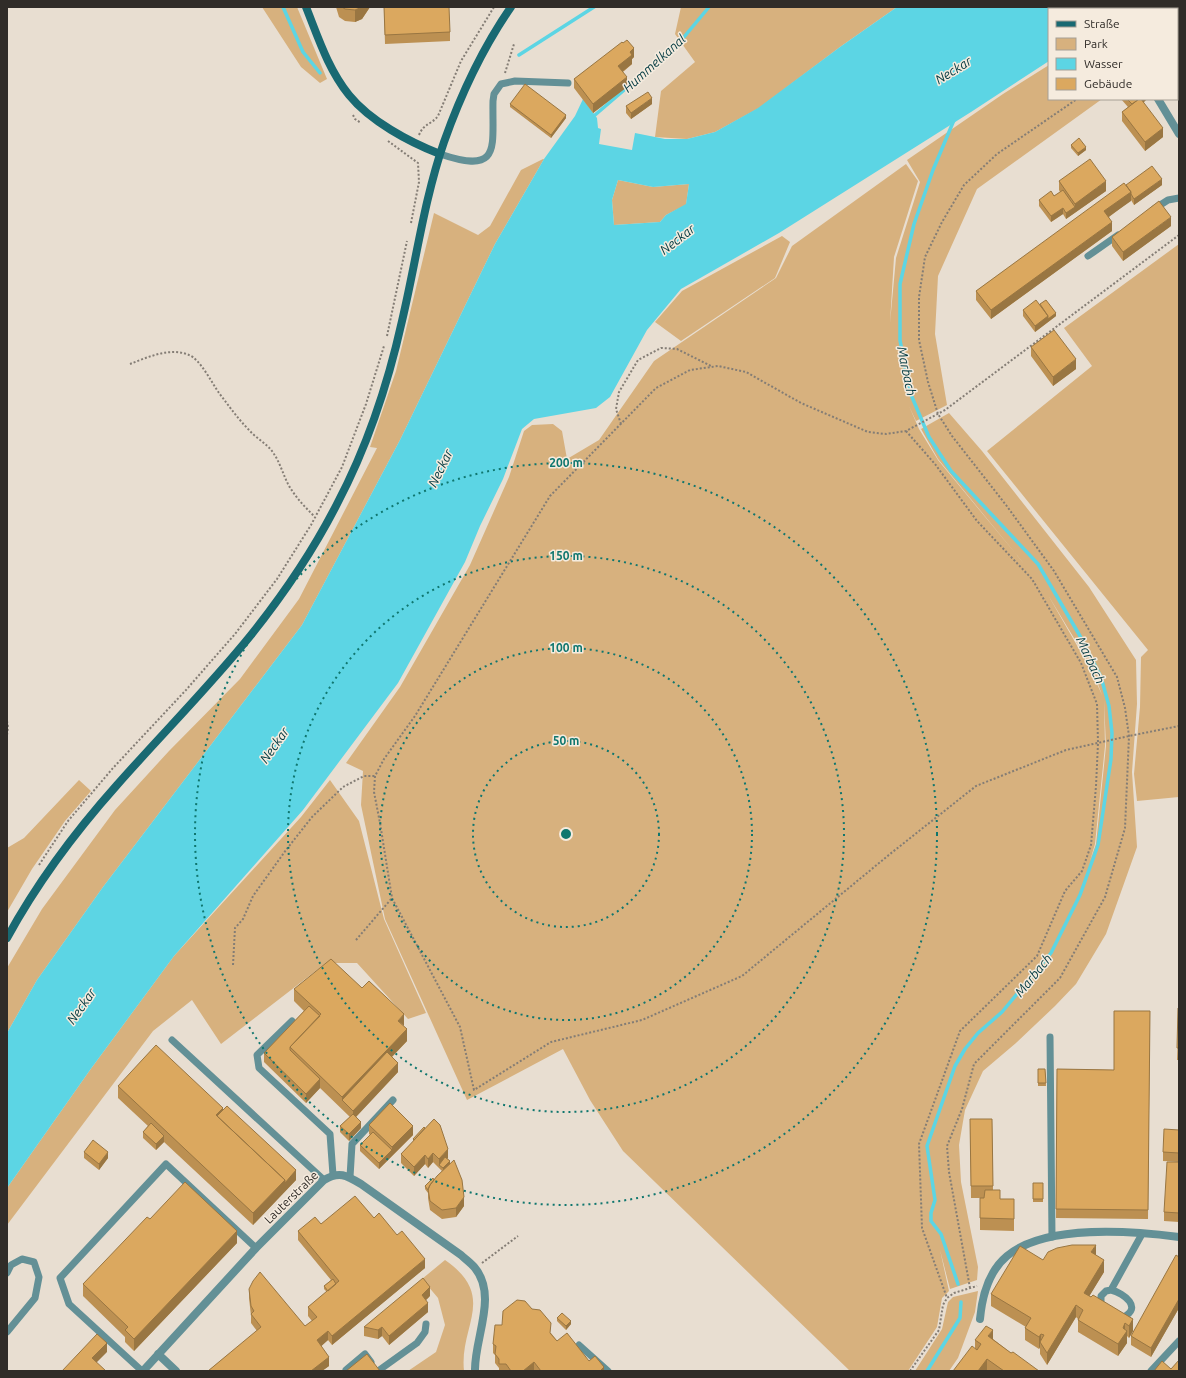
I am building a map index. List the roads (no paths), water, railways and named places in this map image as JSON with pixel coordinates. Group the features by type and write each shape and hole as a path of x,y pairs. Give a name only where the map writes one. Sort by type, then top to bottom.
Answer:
{"street":[{"path":"306,7 332,68 349,95 362,109 390,129 440,154"},
{"path":"7,938 34,892 73,838 116,786 200,694 250,636 290,583 341,497 361,453 384,389 402,321 440,154 455,112 472,72 511,7"},
{"path":"1159,100 1179,134"},
{"name":"Lauterstraße","path":"142,1371 256,1248 324,1180 332,1175 341,1175 350,1178 461,1255 475,1268 484,1288 485,1303 484,1319 476,1349 475,1371"},
{"path":"980,1319 982,1302 988,1284 996,1269 1006,1256 1020,1247 1052,1237 1077,1232 1105,1232 1179,1237"},
{"path":"158,1354 176,1371"}],"lane":[{"path":"440,154 471,162 485,159 489,155 493,144 494,94 501,84 515,81 568,83"},
{"path":"1150,213 1168,200 1179,198"},
{"path":"1088,256 1125,230"},
{"path":"292,1021 258,1055 259,1068 330,1134 332,1175"},
{"path":"1050,1037 1052,1237"},
{"path":"172,1040 324,1180"},
{"path":"350,1178 352,1144 393,1100"},
{"path":"142,1371 69,1304 60,1278 166,1164 256,1248"},
{"path":"1111,1290 1142,1234"},
{"path":"7,1273 11,1265 22,1259 34,1262 39,1277 36,1298 7,1332"},
{"path":"346,1370 365,1354 379,1371 417,1343 425,1332 426,1324"},
{"path":"1151,1371 1179,1341"},
{"path":"579,1345 608,1371"}],"water":[{"name":"Neckar","path":"897,7 1125,7 1048,8 1048,62 779,233 681,289 647,330 610,397 596,408 534,419 522,429 503,479 480,526 465,562 398,683 303,810 174,956 90,1070 7,1188 7,1033 37,980 103,887 302,625 400,440 495,244 544,159 575,116 583,99 597,118 598,128 601,129 599,144 632,150 635,133 665,139 687,139 715,132 758,108","holes":["618,180 653,187 689,184 686,204 666,215 660,222 614,225 612,200"]}],"waterway":[{"path":"283,7 303,52 320,73"},
{"path":"519,55 594,7"},
{"name":"Hummelkanal","path":"595,115 679,43 709,7"},
{"name":"Marbach","path":"954,120 933,170 914,224 900,284 900,340 909,390 929,437 951,471 1038,564 1080,636 1101,677 1109,706 1112,733 1111,759 1098,845 1080,895 1051,953 1002,1012 978,1033 965,1049 955,1066 927,1146 935,1200 931,1213 931,1221 941,1234 958,1284"},
{"name":"Marbach","path":"927,1371 960,1318 961,1302"}]}
